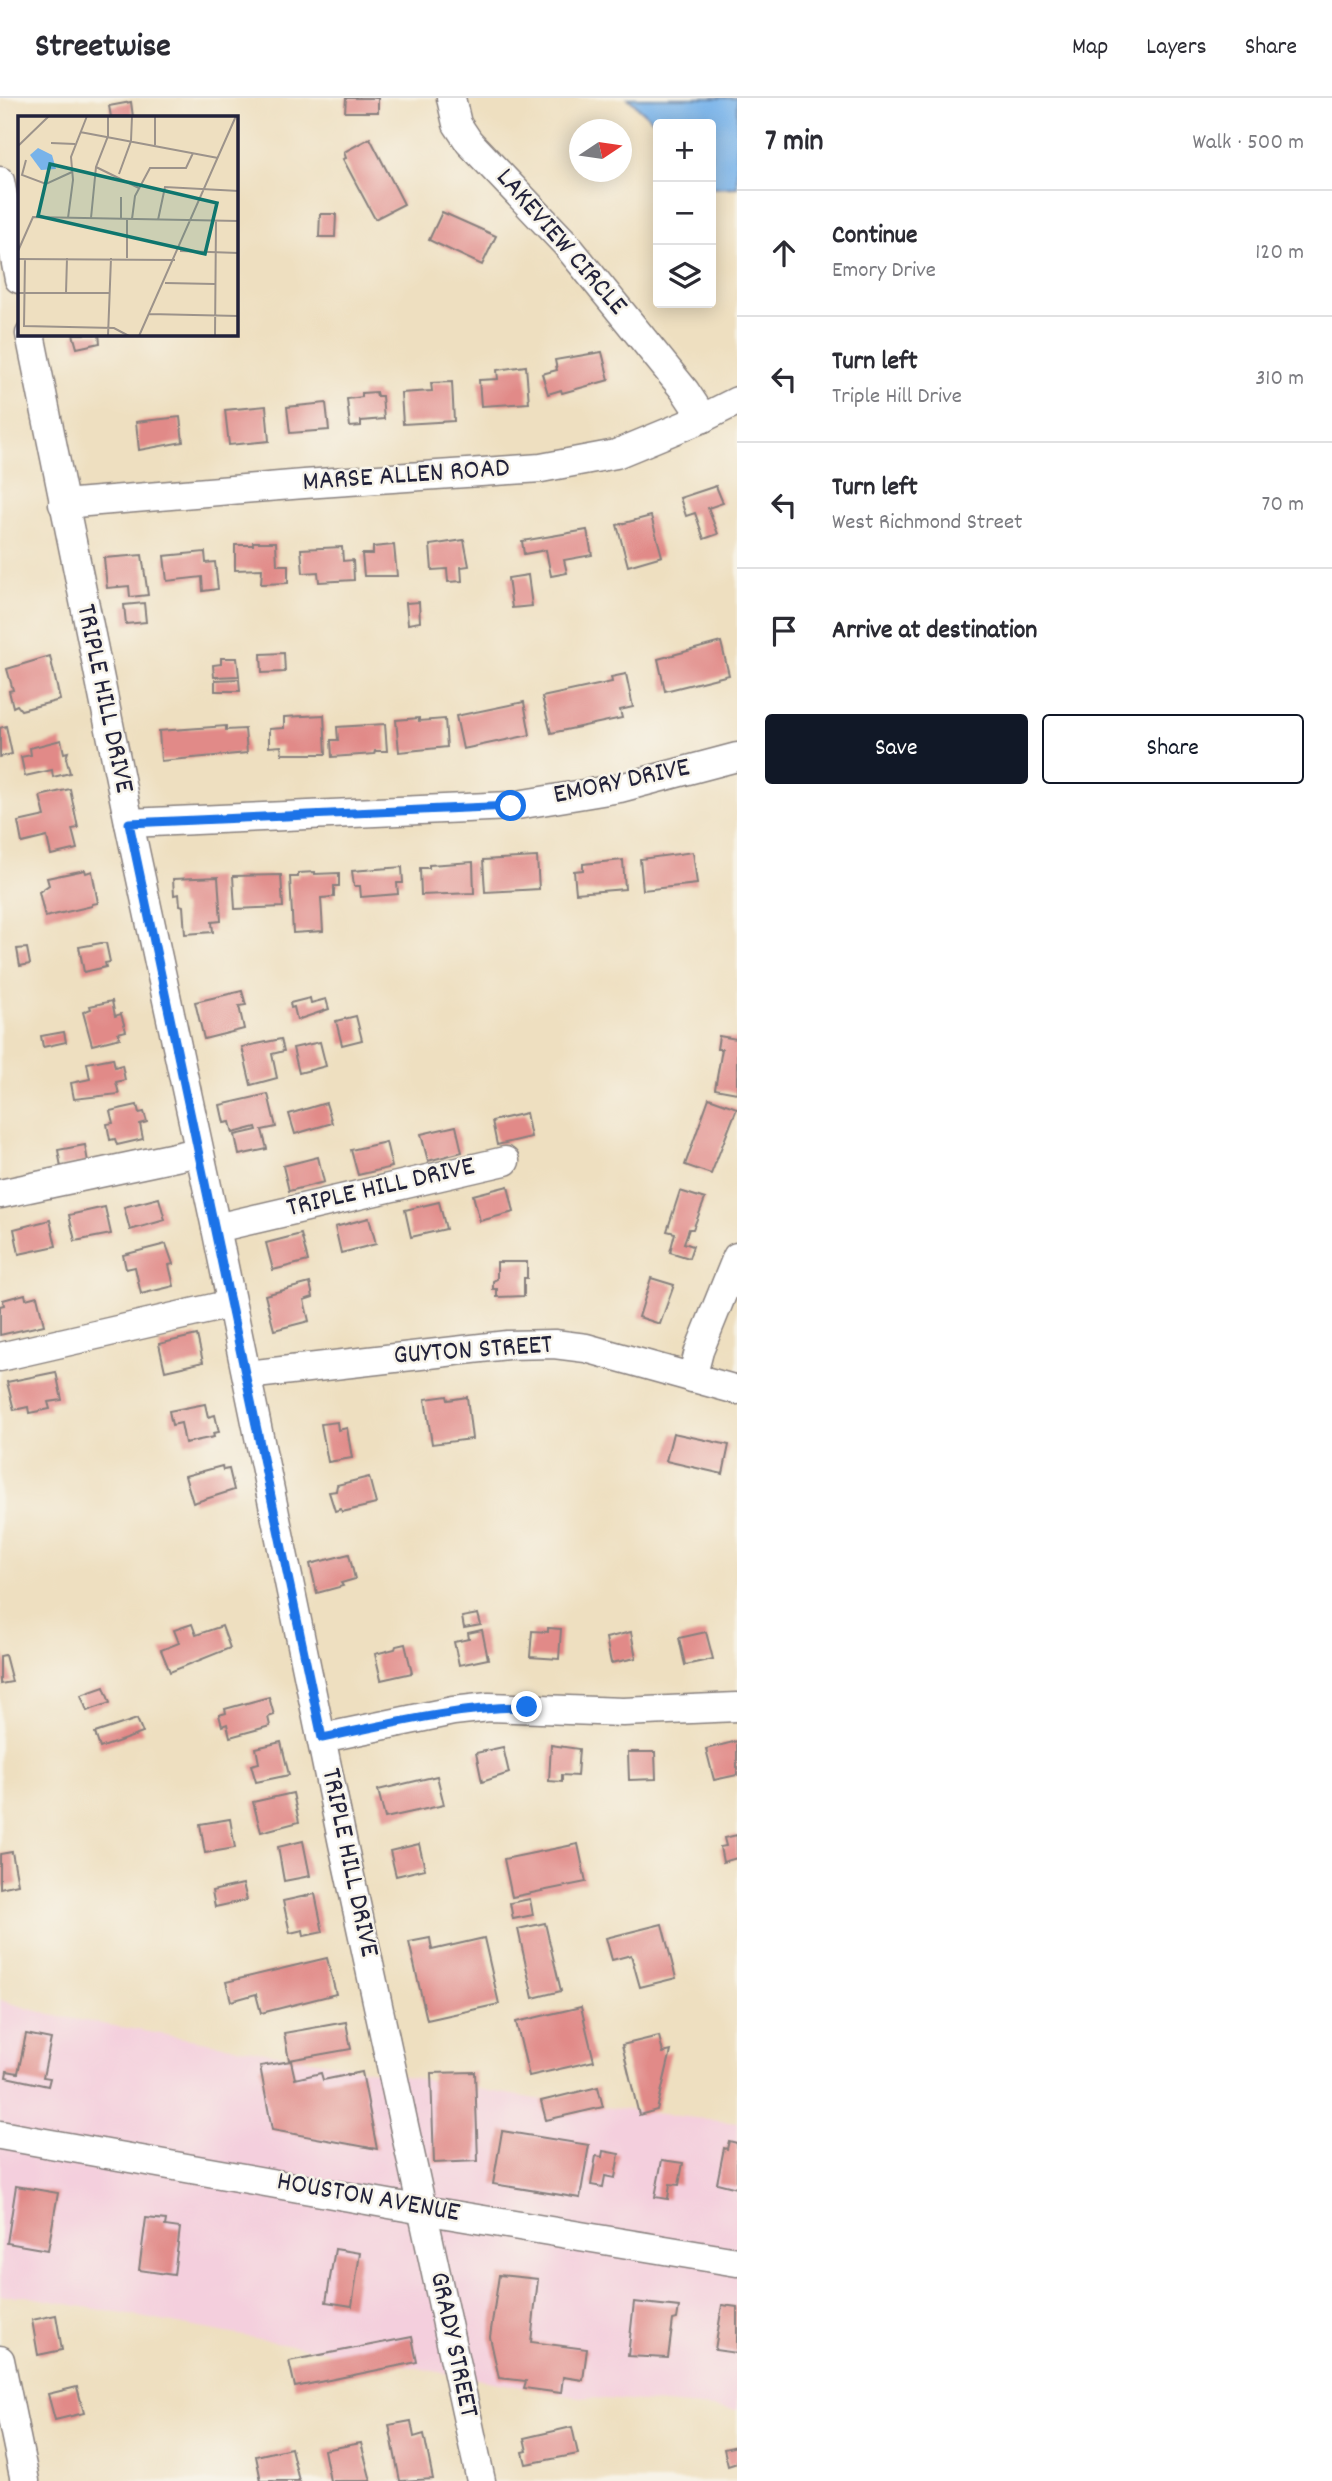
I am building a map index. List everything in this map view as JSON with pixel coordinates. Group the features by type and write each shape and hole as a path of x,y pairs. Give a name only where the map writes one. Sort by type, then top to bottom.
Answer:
{"street":[{"name":"LAKEVIEW CIRCLE","path":"451,98 457,124 469,142 565,243 685,391 703,418"},
{"path":"0,181 18,274"},
{"name":"TRIPLE HILL DRIVE","path":"30,336 129,823 422,2210"},
{"name":"MARSE ALLEN ROAD","path":"63,504 541,468 616,454 737,401"},
{"name":"EMORY DRIVE","path":"129,823 511,806 620,788 737,757"},
{"path":"0,1194 199,1152"},
{"name":"TRIPLE HILL DRIVE","path":"216,1228 505,1161"},
{"path":"692,1378 699,1351 737,1256"},
{"path":"0,1357 231,1304"},
{"name":"GUYTON STREET","path":"247,1376 507,1345 554,1344 586,1348 737,1390"},
{"path":"322,1738 453,1711 489,1707 623,1712 737,1707"},
{"name":"HOUSTON AVENUE","path":"0,2134 422,2210 737,2262"},
{"name":"GRADY STREET","path":"422,2210 481,2481"},
{"path":"0,2360 25,2481"}],"shaded area":[{"path":"0,2000 51,2015 536,2099 737,2123 737,2410 570,2396 25,2296 0,2296"}],"water":[{"path":"628,98 737,98 737,187 716,188 716,119 653,120"}],"building":[{"path":"346,98 378,98 378,112 345,112"},
{"path":"131,102 133,116 111,116 109,106"},
{"path":"370,138 404,204 375,219 343,159 346,158 344,152"},
{"path":"442,212 496,236 482,265 429,240"},
{"path":"320,214 336,214 335,237 319,237"},
{"path":"74,336 99,336 100,343 77,348"},
{"path":"602,352 609,380 562,393 561,390 548,394 542,374 557,370 555,360"},
{"path":"526,366 529,403 481,406 479,380 498,379 497,370"},
{"path":"452,382 454,421 403,424 401,393 432,391 431,383"},
{"path":"376,392 377,396 382,396 384,419 361,421 361,426 350,427 347,399 362,397 362,393"},
{"path":"326,403 329,430 290,433 287,407"},
{"path":"266,406 269,441 229,445 225,410"},
{"path":"180,417 183,442 139,450 136,422"},
{"path":"716,486 723,503 708,508 718,534 704,539 695,513 686,516 680,498"},
{"path":"651,516 662,556 628,566 617,525"},
{"path":"587,530 592,555 564,560 567,573 551,576 546,550 524,554 522,541"},
{"path":"464,540 469,566 461,567 462,581 448,582 447,569 432,570 430,545"},
{"path":"253,542 276,542 277,565 288,565 288,583 261,584 262,569 235,570 235,545 253,545"},
{"path":"394,545 397,576 364,576 362,554 373,554 373,547"},
{"path":"342,547 343,561 353,560 354,580 319,582 318,572 303,573 301,549"},
{"path":"205,552 206,563 215,562 218,589 203,591 202,577 167,581 164,556"},
{"path":"142,555 148,595 130,597 129,586 107,588 104,558"},
{"path":"528,575 532,606 512,608 508,578"},
{"path":"419,602 420,622 408,624 406,603"},
{"path":"144,603 146,622 126,624 124,605"},
{"path":"721,642 729,675 665,691 658,659"},
{"path":"284,653 285,672 262,673 261,654"},
{"path":"50,656 60,700 21,710 17,705 13,707 9,691 13,690 7,669"},
{"path":"221,658 237,658 239,676 214,677 213,665 221,664"},
{"path":"626,674 633,707 620,710 622,718 551,733 542,697 612,682 611,677"},
{"path":"239,679 240,691 215,691 215,680"},
{"path":"524,702 530,735 463,749 456,716"},
{"path":"324,715 326,754 282,754 281,746 269,747 269,729 284,728 284,717"},
{"path":"419,718 419,721 445,719 447,747 399,752 396,720"},
{"path":"385,724 387,751 332,757 331,740 338,740 337,727"},
{"path":"6,726 12,754 0,757 0,728"},
{"path":"226,726 226,730 245,729 247,753 161,761 159,731"},
{"path":"61,740 64,753 68,752 66,758 70,773 53,777 52,770 25,776 21,757 31,755 30,748"},
{"path":"70,789 78,828 72,829 77,849 51,855 47,837 22,843 18,822 45,816 40,796"},
{"path":"693,852 697,884 643,890 640,859"},
{"path":"537,857 539,889 485,892 483,860"},
{"path":"623,860 625,889 576,893 574,871 583,870 583,864"},
{"path":"473,862 474,893 421,895 420,868"},
{"path":"402,867 403,883 397,883 398,894 361,897 360,886 354,886 352,871"},
{"path":"85,870 86,873 92,871 98,903 45,917 39,892 49,885 47,878"},
{"path":"298,873 339,873 339,886 334,886 334,897 321,898 323,931 293,933 290,877 298,877"},
{"path":"281,875 283,907 235,909 233,876"},
{"path":"218,877 221,921 212,922 213,932 185,934 183,906 180,905 179,894 174,895 173,879"},
{"path":"106,943 110,962 105,963 106,967 84,972 79,947"},
{"path":"27,948 30,964 20,966 17,949"},
{"path":"242,991 246,1005 239,1006 244,1029 204,1039 195,1002"},
{"path":"310,998 311,1003 326,999 329,1009 297,1020 294,1007 291,1008 290,1003"},
{"path":"112,1001 115,1016 121,1014 126,1031 118,1033 120,1038 92,1045 83,1012 91,1009 90,1006"},
{"path":"356,1016 362,1040 342,1045 336,1021"},
{"path":"64,1032 66,1042 43,1047 41,1036"},
{"path":"719,1036 737,1039 737,1093 715,1089 722,1049 717,1049"},
{"path":"281,1039 284,1051 272,1054 277,1078 251,1085 242,1047"},
{"path":"320,1042 326,1066 299,1073 293,1048"},
{"path":"113,1058 115,1067 122,1065 125,1080 116,1082 119,1094 74,1099 71,1083 90,1079 87,1063"},
{"path":"268,1094 276,1127 262,1130 267,1149 239,1155 235,1135 257,1130 256,1127 233,1133 230,1122 224,1123 220,1105"},
{"path":"709,1098 737,1108 711,1174 685,1165"},
{"path":"326,1103 332,1123 295,1134 289,1114"},
{"path":"137,1105 139,1113 144,1112 147,1122 140,1124 143,1139 117,1145 115,1139 110,1140 107,1124 113,1123 110,1111"},
{"path":"526,1113 531,1137 497,1145 492,1121"},
{"path":"456,1126 462,1152 428,1161 421,1134"},
{"path":"386,1142 392,1167 358,1175 351,1150"},
{"path":"85,1145 88,1162 61,1167 58,1150"},
{"path":"318,1157 324,1182 289,1191 283,1166"},
{"path":"508,1186 514,1212 480,1221 473,1195"},
{"path":"680,1191 705,1199 684,1243 693,1246 689,1258 670,1252 675,1233 667,1231"},
{"path":"159,1198 165,1220 130,1230 124,1207"},
{"path":"439,1202 446,1229 411,1237 405,1210"},
{"path":"105,1207 111,1234 75,1241 69,1215"},
{"path":"369,1218 376,1244 341,1253 335,1227"},
{"path":"50,1220 56,1246 19,1254 14,1229"},
{"path":"301,1234 308,1261 273,1270 266,1243"},
{"path":"166,1244 173,1264 169,1265 174,1286 141,1294 135,1267 126,1269 123,1255"},
{"path":"497,1262 527,1262 524,1296 497,1297 493,1281 497,1279"},
{"path":"651,1278 674,1285 660,1324 639,1317"},
{"path":"310,1283 313,1297 304,1300 309,1321 274,1330 265,1295"},
{"path":"25,1294 26,1299 37,1296 44,1325 0,1335 0,1306 4,1305 3,1300"},
{"path":"197,1335 203,1362 165,1371 159,1344"},
{"path":"56,1372 62,1400 48,1402 50,1409 29,1413 28,1407 14,1410 7,1382"},
{"path":"447,1396 448,1400 467,1397 472,1439 432,1444 425,1399"},
{"path":"205,1404 208,1417 215,1415 219,1432 213,1433 214,1437 185,1443 181,1423 172,1425 169,1411"},
{"path":"337,1422 338,1430 347,1428 352,1458 328,1462 321,1424"},
{"path":"673,1433 729,1445 723,1474 666,1461"},
{"path":"222,1466 223,1470 229,1469 234,1490 193,1503 185,1476"},
{"path":"369,1477 376,1504 342,1512 341,1509 335,1511 329,1492 336,1491 337,1485"},
{"path":"349,1554 355,1579 341,1583 343,1586 317,1593 310,1564"},
{"path":"478,1614 481,1625 464,1628 462,1617"},
{"path":"192,1624 196,1635 222,1626 230,1648 170,1672 161,1650 179,1643 174,1630"},
{"path":"548,1628 561,1629 559,1659 530,1657 532,1631 548,1632"},
{"path":"482,1630 488,1659 459,1665 454,1642 469,1639 468,1633"},
{"path":"631,1632 636,1658 611,1663 606,1638"},
{"path":"706,1632 713,1659 685,1665 679,1638"},
{"path":"405,1644 412,1673 381,1680 375,1654"},
{"path":"5,1655 12,1682 0,1684 0,1656"},
{"path":"104,1687 110,1703 87,1711 81,1695"},
{"path":"269,1697 274,1715 268,1717 270,1726 230,1737 227,1724 222,1726 219,1715 226,1713 225,1709"},
{"path":"137,1719 143,1733 100,1748 95,1733"},
{"path":"737,1741 737,1775 714,1780 706,1749"},
{"path":"281,1742 289,1775 256,1782 251,1765 259,1763 256,1748"},
{"path":"551,1745 579,1749 577,1776 562,1775 562,1782 549,1781"},
{"path":"503,1747 509,1773 482,1782 476,1753"},
{"path":"628,1752 655,1752 656,1779 629,1780"},
{"path":"437,1776 444,1805 385,1818 378,1790"},
{"path":"293,1793 299,1822 261,1832 253,1802"},
{"path":"230,1819 235,1848 205,1853 200,1824"},
{"path":"737,1835 737,1858 723,1862 720,1847 726,1846 724,1838"},
{"path":"303,1841 310,1876 284,1881 278,1847"},
{"path":"419,1844 425,1869 396,1876 390,1851"},
{"path":"578,1844 586,1882 512,1897 504,1859"},
{"path":"12,1852 18,1884 0,1888 0,1854"},
{"path":"243,1884 247,1900 215,1907 212,1891"},
{"path":"315,1894 323,1932 304,1936 303,1930 290,1933 283,1901"},
{"path":"530,1899 533,1915 513,1919 510,1903"},
{"path":"545,1923 561,1991 533,1998 518,1929"},
{"path":"662,1924 676,1978 640,1987 631,1955 612,1960 606,1938"},
{"path":"430,1938 432,1950 484,1938 499,2004 427,2020 409,1942"},
{"path":"327,1958 336,1994 261,2013 256,1994 231,2001 226,1982"},
{"path":"581,2007 594,2061 529,2076 516,2022"},
{"path":"346,2022 351,2049 289,2060 284,2033"},
{"path":"26,2034 51,2039 43,2077 50,2078 48,2086 6,2077 7,2071 18,2073"},
{"path":"659,2036 663,2053 671,2051 657,2110 639,2115 622,2045"},
{"path":"291,2061 295,2079 321,2073 323,2080 362,2072 377,2149 272,2130 260,2066"},
{"path":"475,2072 478,2161 434,2163 431,2073"},
{"path":"598,2087 603,2107 546,2120 541,2101"},
{"path":"502,2131 589,2145 580,2198 493,2184"},
{"path":"729,2141 737,2143 737,2188 717,2183 724,2148 727,2149"},
{"path":"603,2151 619,2154 615,2178 605,2176 603,2187 591,2185 596,2156 602,2157"},
{"path":"662,2160 683,2163 679,2185 670,2184 668,2199 655,2197"},
{"path":"16,2186 58,2193 48,2250 7,2243"},
{"path":"146,2218 166,2220 165,2226 180,2228 174,2275 139,2270"},
{"path":"335,2249 360,2253 352,2306 326,2302"},
{"path":"499,2275 538,2279 531,2342 587,2349 583,2380 563,2377 561,2393 524,2388 526,2381 499,2378 490,2337"},
{"path":"634,2302 679,2307 677,2319 673,2320 668,2358 628,2356"},
{"path":"722,2305 737,2307 737,2353 715,2350"},
{"path":"56,2315 62,2350 38,2355 32,2320"},
{"path":"412,2337 417,2362 295,2387 289,2361"},
{"path":"77,2387 84,2413 55,2420 48,2394"},
{"path":"411,2421 414,2437 424,2434 433,2479 400,2481 389,2425"},
{"path":"572,2427 578,2454 526,2464 524,2438"},
{"path":"361,2443 371,2481 330,2481 324,2450"},
{"path":"737,2446 737,2463 728,2466 724,2449"},
{"path":"291,2448 299,2481 261,2481 256,2456"}],"route":[{"path":"511,806 129,823 322,1738 453,1711 527,1707"}]}
